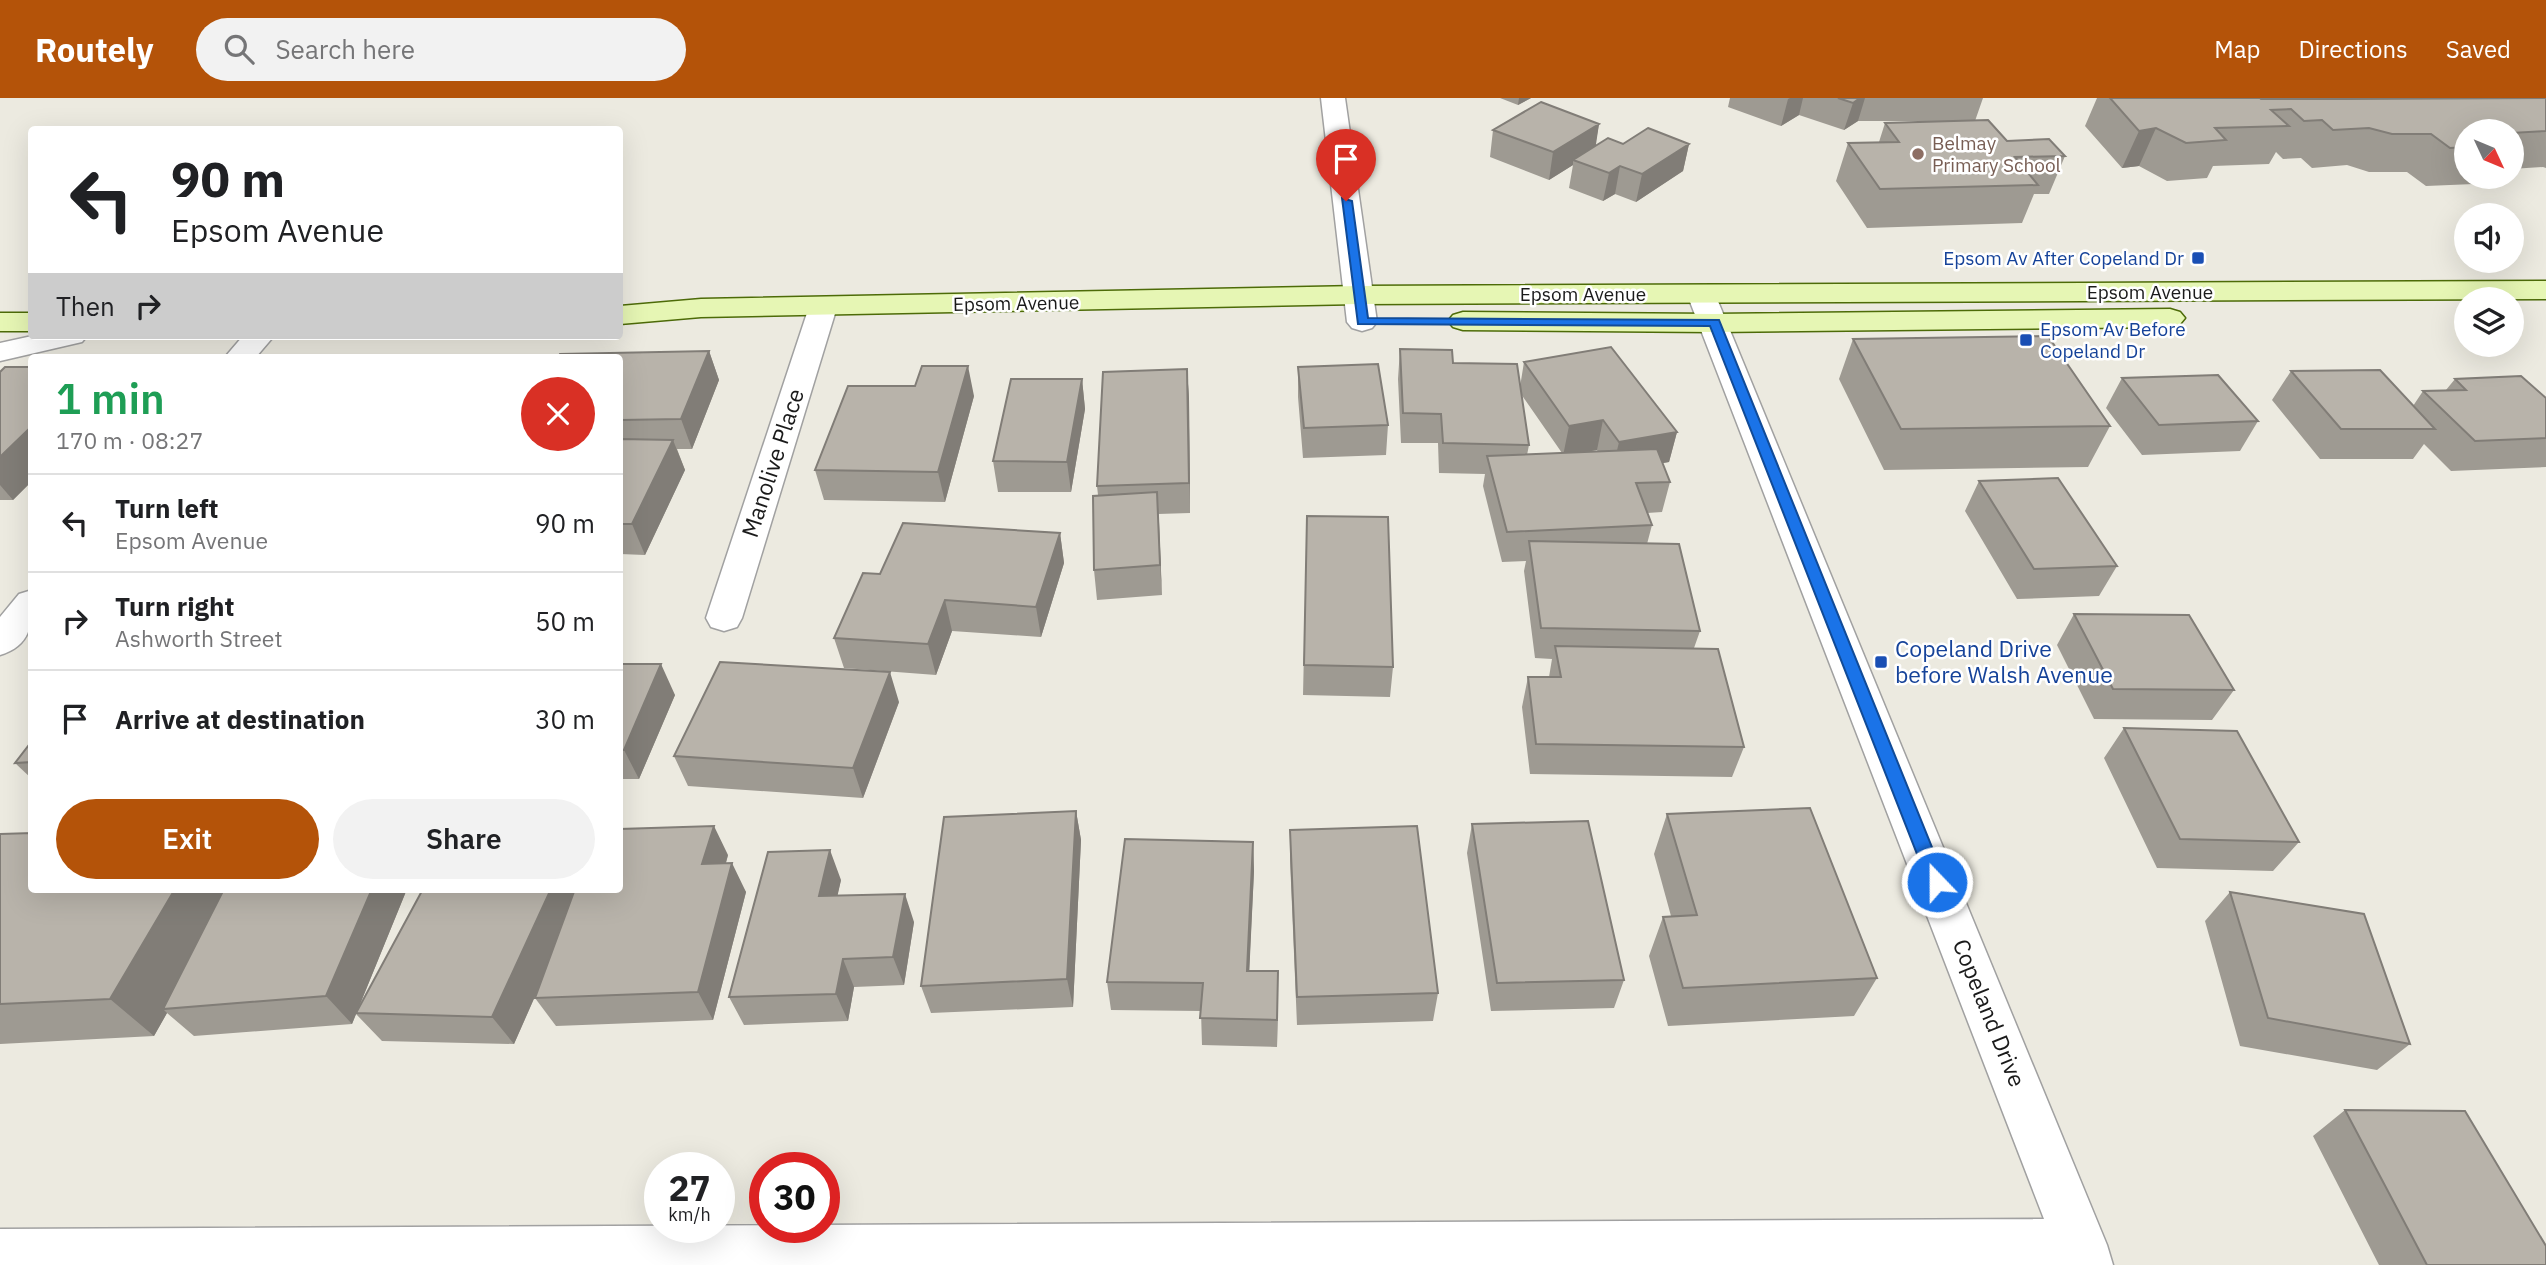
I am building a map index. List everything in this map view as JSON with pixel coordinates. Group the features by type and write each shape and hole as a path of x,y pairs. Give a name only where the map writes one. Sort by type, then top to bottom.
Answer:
{"street":[{"path":"1333,98 1361,308"},
{"name":"Epsom Avenue","path":"1708,308 2546,290"},
{"name":"Epsom Avenue","path":"623,319 671,327 819,318 1361,308 1708,308 2454,316"},
{"name":"Copeland Drive","path":"1708,308 2083,1255"},
{"path":"2524,315 2546,315"},
{"name":"Manolive Place","path":"724,618 819,318"},
{"path":"0,322 28,322"},
{"path":"0,352 54,340"},
{"path":"243,354 255,340"},
{"path":"0,642 28,608"},
{"path":"0,1256 2083,1255"}],"building":[{"path":"1838,98 1860,98 1853,103"},
{"path":"2110,98 2546,98 2546,131 2524,132 2524,119 2454,119 2454,148 2450,148 2431,134 2392,134 2369,128 2333,130 2322,120 2304,121 2291,109 2271,110 2289,126 2215,128 2226,140 2186,143 2156,128 2139,131"},
{"path":"1541,102 1599,124 1553,152 1493,130"},
{"path":"1988,120 2007,141 2049,139 2065,156 2015,157 2038,185 1880,189 1848,143 1899,142 1885,123"},
{"path":"1648,128 1689,144 1642,174 1620,166 1609,173 1573,160 1608,138 1623,144"},
{"path":"2048,336 2110,426 1901,429 1853,339"},
{"path":"1611,347 1677,432 1619,442 1603,420 1569,426 1524,362"},
{"path":"1400,349 1452,350 1453,363 1517,364 1529,445 1443,443 1441,414 1403,413"},
{"path":"709,351 681,419 623,420 623,354 560,354"},
{"path":"1378,364 1388,425 1304,428 1298,367"},
{"path":"922,366 968,366 938,472 815,470 848,386 915,386"},
{"path":"5,367 28,367 28,430 0,457 0,372"},
{"path":"1187,369 1189,483 1097,486 1103,372"},
{"path":"2380,370 2435,429 2341,429 2291,371"},
{"path":"2218,375 2258,421 2159,425 2122,378"},
{"path":"2521,376 2546,398 2546,438 2475,441 2423,391 2466,390 2455,379"},
{"path":"1011,379 1082,379 1067,462 993,461"},
{"path":"623,439 673,440 632,524 623,524"},
{"path":"1657,449 1670,482 1636,483 1652,525 1507,532 1487,456"},
{"path":"2058,478 2117,566 2034,569 1979,481"},
{"path":"1157,492 1160,565 1094,570 1093,496"},
{"path":"1307,516 1388,517 1393,667 1304,665"},
{"path":"903,523 1060,533 1036,607 945,600 928,644 834,638 863,573 880,574"},
{"path":"1529,541 1679,544 1700,631 1541,628"},
{"path":"2074,614 2189,615 2234,690 2113,689"},
{"path":"1555,646 1718,649 1744,747 1536,744 1528,677 1561,677"},
{"path":"720,662 890,672 853,768 674,756"},
{"path":"623,664 661,664 624,750"},
{"path":"2124,728 2237,731 2299,842 2180,839"},
{"path":"28,746 28,762 15,763"},
{"path":"1810,808 1877,978 1683,988 1663,917 1697,915 1667,814"},
{"path":"1076,811 1067,979 921,986 944,817"},
{"path":"1588,821 1624,980 1497,983 1472,824"},
{"path":"714,826 702,864 732,863 698,992 535,998 574,893 623,893 623,829"},
{"path":"1417,826 1438,993 1297,997 1290,830"},
{"path":"28,833 28,893 173,893 110,999 0,1004 0,834"},
{"path":"1125,839 1253,842 1247,971 1278,971 1277,1020 1200,1018 1203,983 1107,982"},
{"path":"830,850 819,896 905,894 893,957 843,959 836,994 729,997 768,852"},
{"path":"2230,892 2364,914 2410,1044 2268,1018"},
{"path":"222,893 370,893 326,996 163,1009"},
{"path":"421,893 549,893 492,1017 356,1013"},
{"path":"2345,1110 2465,1111 2546,1246 2546,1265 2427,1265"}],"place":[{"name":"Belmay Primary School","path":"1918,154"},
{"name":"Epsom Av After Copeland Dr","path":"2198,258"},
{"name":"Epsom Av Before Copeland Dr","path":"2026,340"},
{"name":"Copeland Drive before Walsh Avenue","path":"1881,662"}],"route":[{"path":"1346,201 1362,322 1714,323 1937,882"}]}
